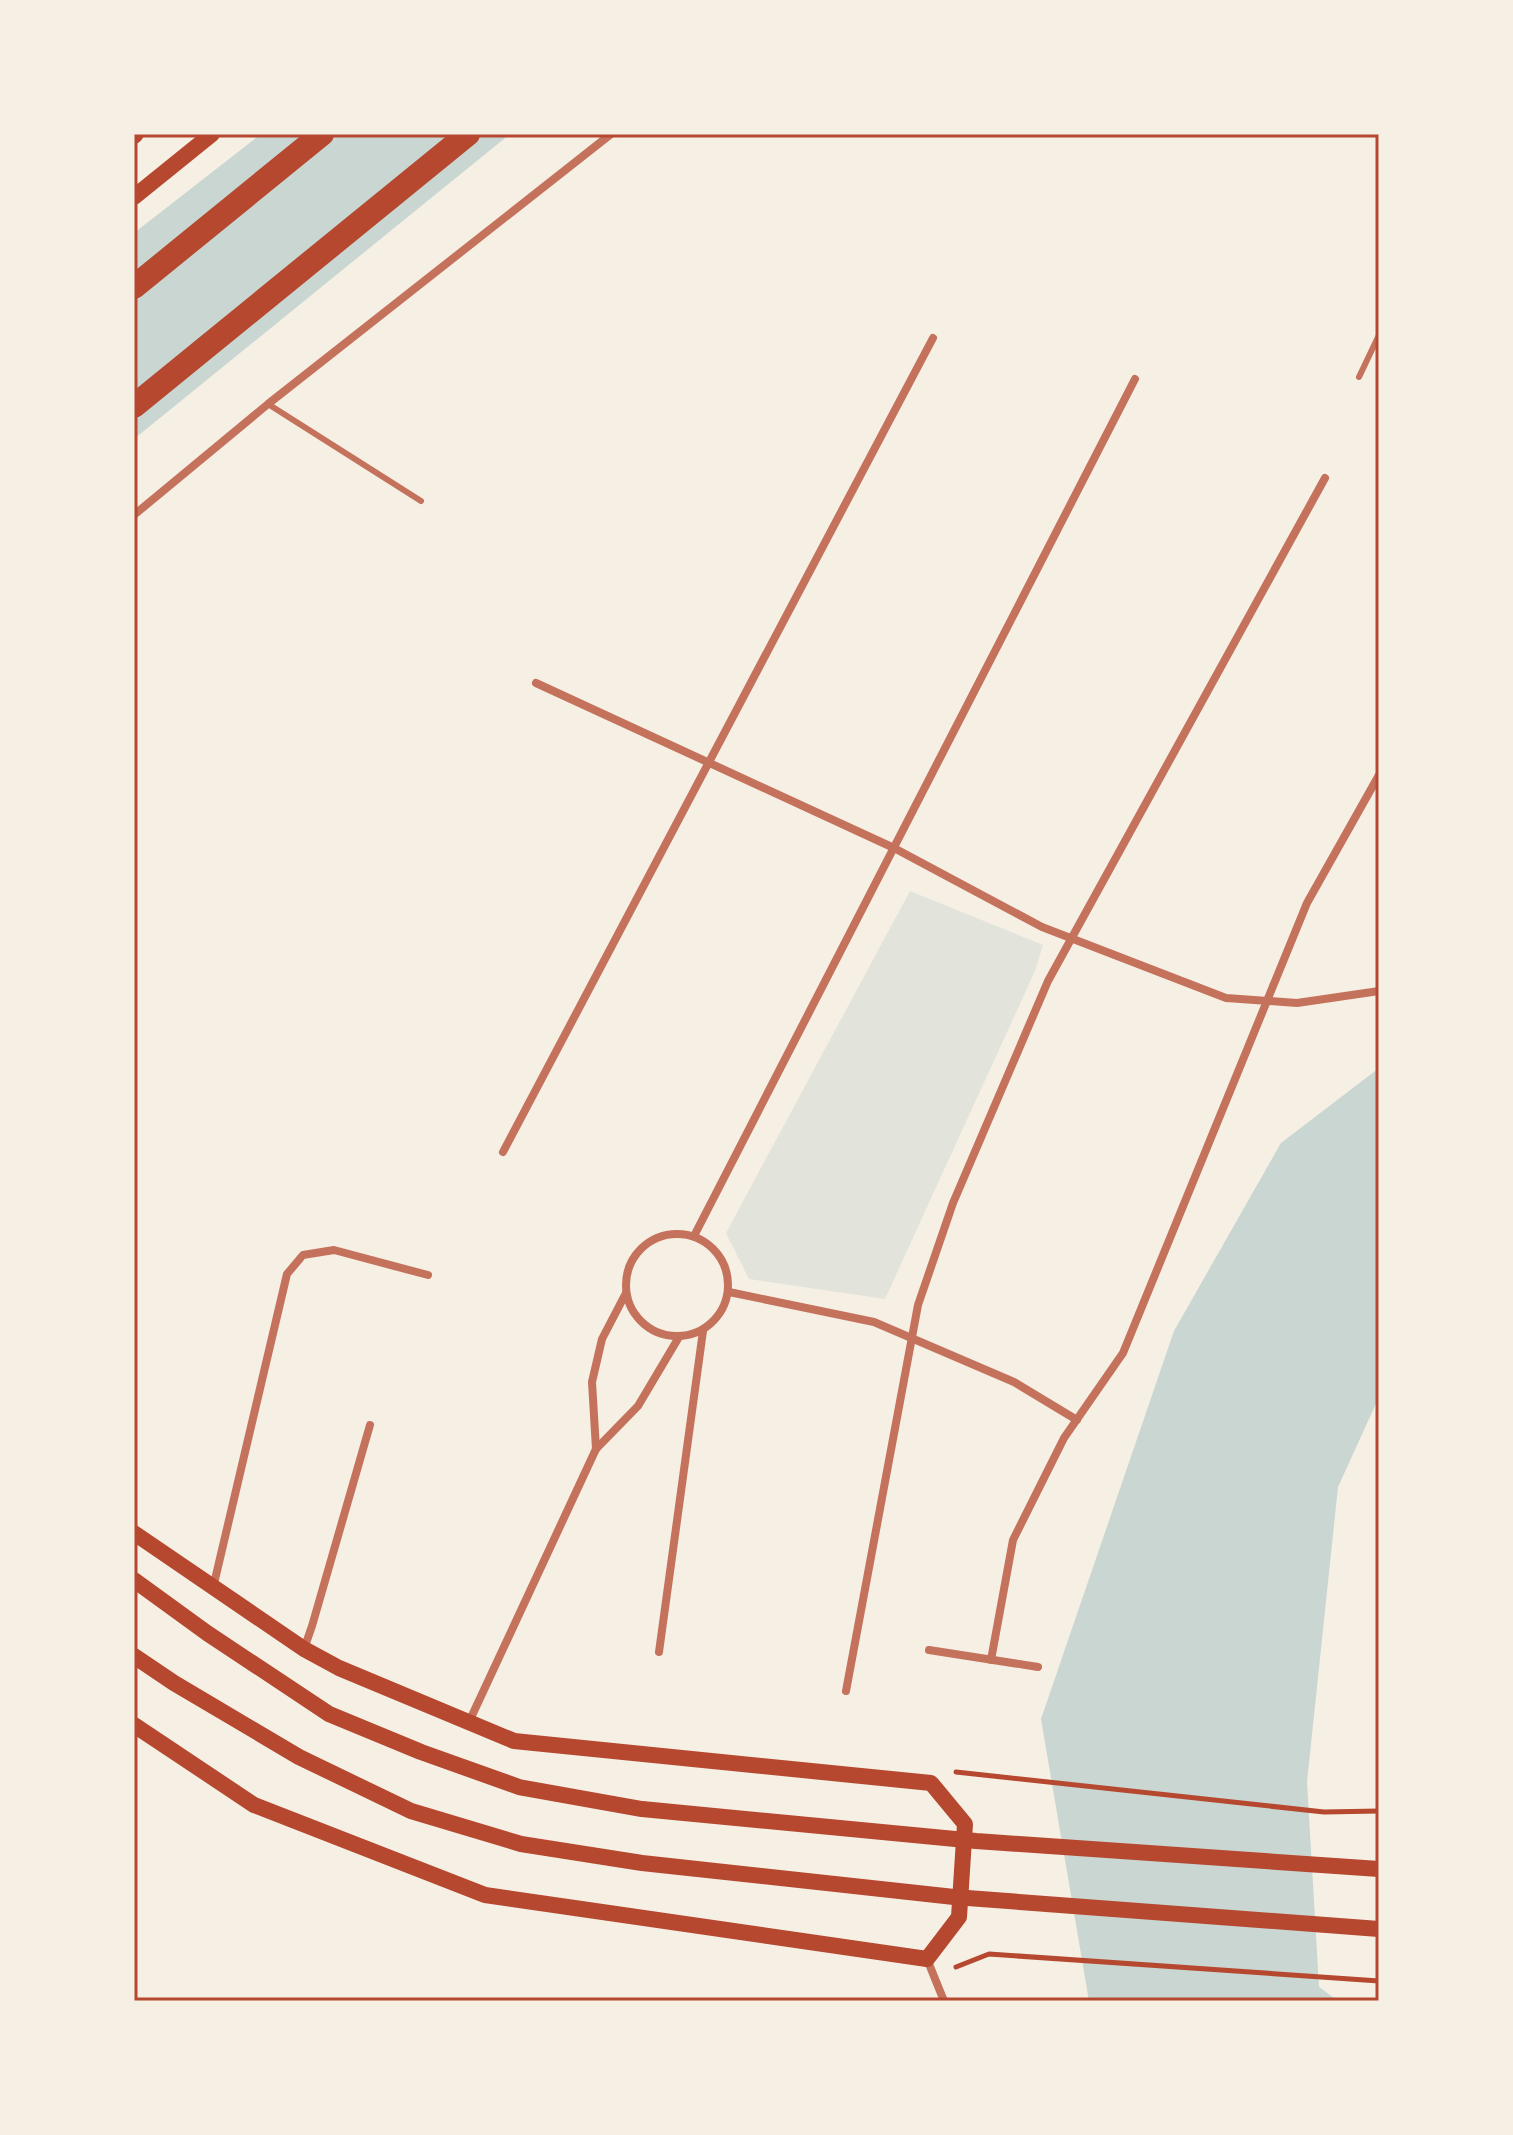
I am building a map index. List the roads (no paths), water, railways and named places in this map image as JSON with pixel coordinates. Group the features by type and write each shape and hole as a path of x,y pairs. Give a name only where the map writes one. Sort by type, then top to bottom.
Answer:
{"highway":[{"path":"134,287 322,134"},
{"path":"134,406 468,134"}],"main road":[{"path":"134,197 212,134"},
{"path":"134,1533 304,1649 339,1668 514,1741 931,1783 965,1824 959,1917 927,1959 485,1895 254,1805 134,1725"},
{"path":"134,1580 329,1714 421,1752 519,1787 642,1809 928,1837 1379,1869"},
{"path":"134,1656 299,1757 411,1811 521,1844 642,1863 954,1897 1379,1929"}],"street":[{"path":"134,515 268,404 611,134"},
{"path":"503,1152 933,338"},
{"path":"694,1236 1135,379"},
{"path":"846,1691 918,1305 953,1203 1048,981 1325,478"},
{"path":"536,683 894,848 1042,927 1226,998 1297,1003 1379,991"},
{"path":"991,1660 1013,1540 1064,1438 1123,1353 1307,903 1379,775"},
{"path":"671,1234 694,1236 714,1249 727,1269 729,1292 720,1315 703,1331 679,1337 656,1333 638,1320 628,1300 627,1290 626,1278 634,1257 650,1241 671,1234"},
{"path":"213,1589 287,1274 303,1255 334,1250 428,1275"},
{"path":"596,1449 592,1382 602,1339 627,1290"},
{"path":"729,1292 874,1322 1014,1382 1077,1420"},
{"path":"659,1652 703,1331"},
{"path":"469,1722 596,1449 638,1406 679,1337"},
{"path":"304,1649 370,1425"},
{"path":"929,1650 1038,1667"},
{"path":"927,1959 944,2001"}],"lane":[{"path":"1359,377 1379,335"},
{"path":"268,404 421,501"}]}
